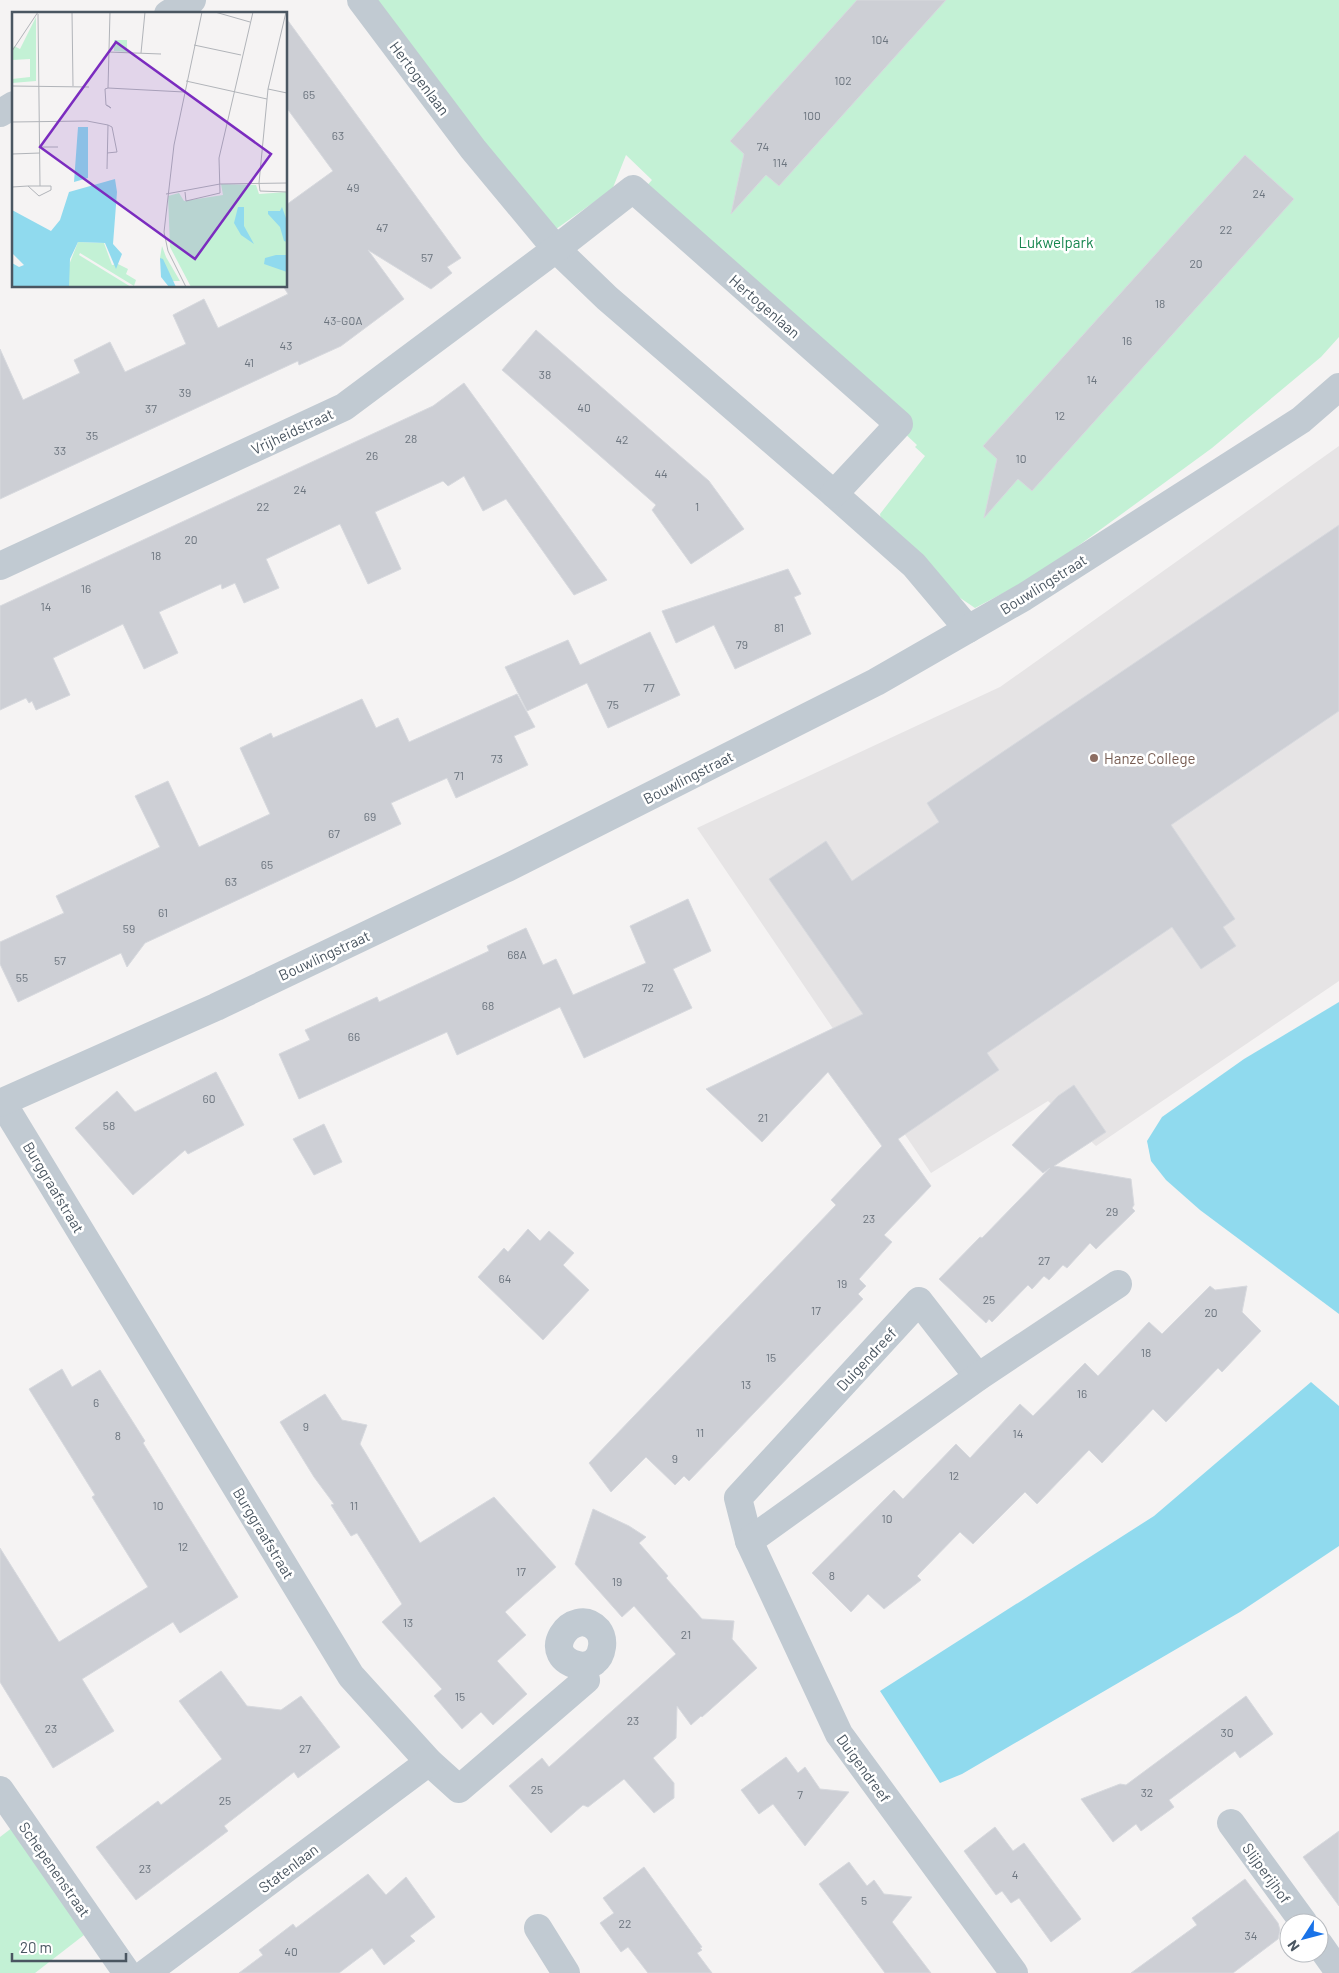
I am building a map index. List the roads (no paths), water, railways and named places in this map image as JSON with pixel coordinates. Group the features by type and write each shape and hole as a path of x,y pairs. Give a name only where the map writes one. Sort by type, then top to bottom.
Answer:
{"street":[{"path":"171,12 192,0"},
{"name":"Hertogenlaan","path":"361,0 474,149 556,250 606,298 914,565 968,629"},
{"path":"0,113 12,106"},
{"name":"Hertogenlaan","path":"556,250 633,189 899,424 834,494"},
{"name":"Vrijheidstraat","path":"0,566 344,407 556,250"},
{"name":"Bouwlingstraat","path":"1,1102 216,1007 507,868 876,682 1024,597 1301,420 1339,387"},
{"name":"Burggraafstraat","path":"1,1102 351,1676 429,1762 459,1789 586,1680 584,1666"},
{"path":"749,1541 978,1378 1118,1284"},
{"name":"Duigendreef","path":"978,1378 919,1301 738,1498 749,1541 839,1734 1014,1973"},
{"name":"Statenlaan","path":"146,1973 429,1762"},
{"name":"Schepenenstraat","path":"0,1790 127,1973"},
{"name":"Slijperijhof","path":"1231,1823 1297,1913"},
{"path":"538,1928 566,1973"},
{"path":"1329,1958 1339,1972"}],"water":[{"path":"1339,1002 1339,1314 1200,1210 1166,1180 1151,1161 1147,1141 1162,1117 1244,1059"},
{"path":"1311,1382 1339,1406 1339,1546 1240,1612 962,1774 940,1783 880,1691 1154,1516"}],"place":[{"name":"Hanze College","path":"1094,758"}],"park label":[{"name":"Lukwelpark","path":"1056,242"}]}
